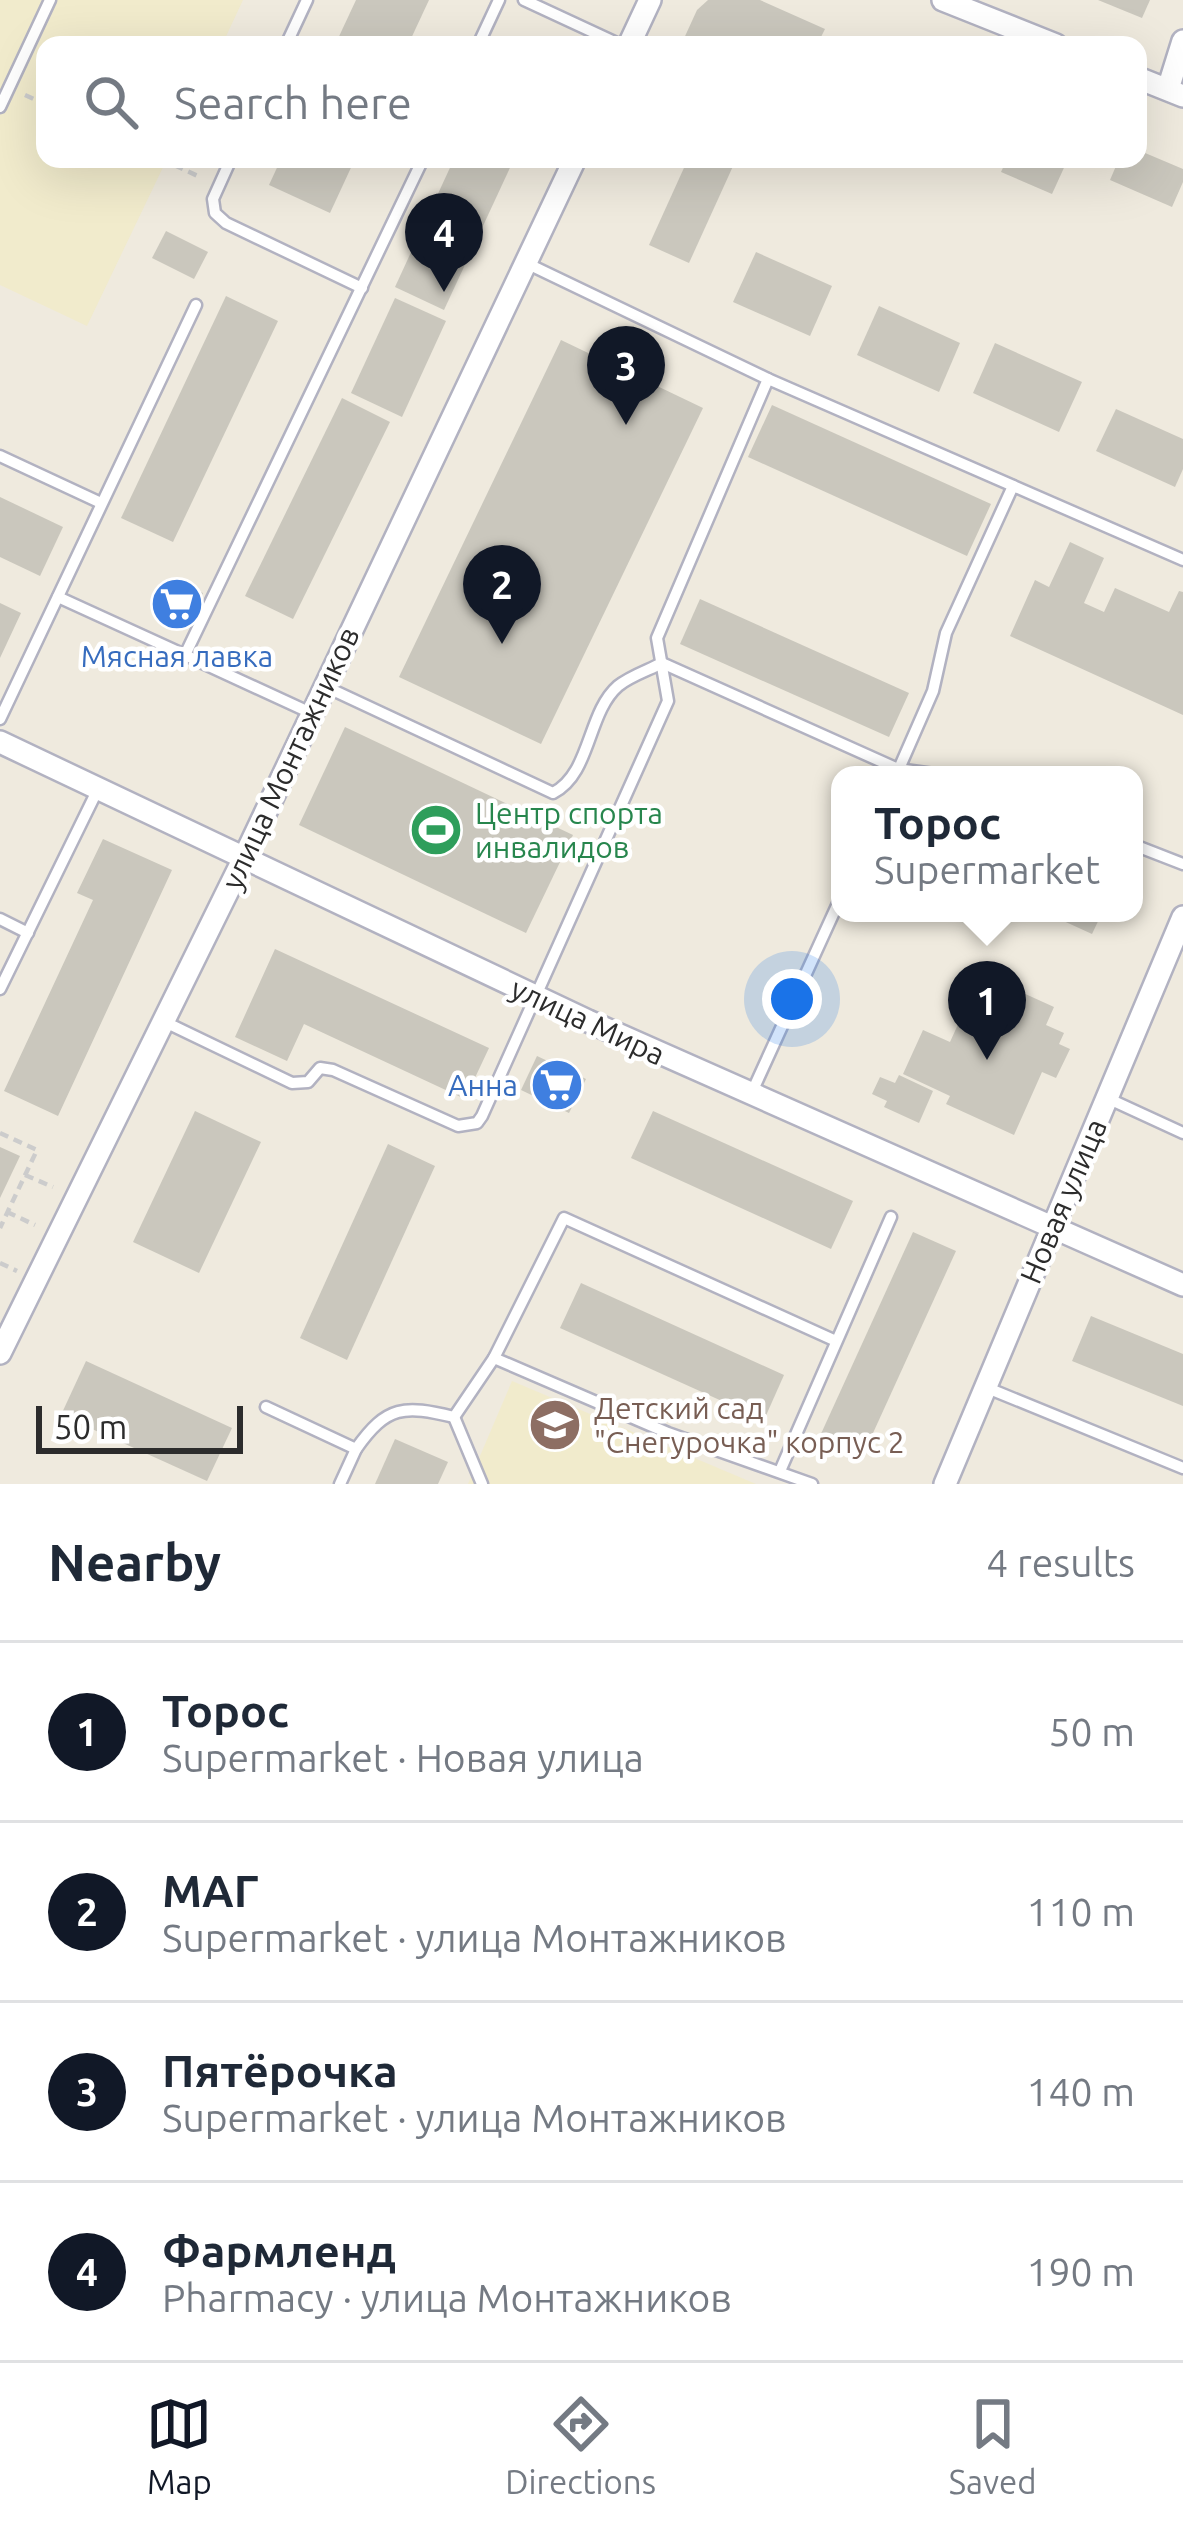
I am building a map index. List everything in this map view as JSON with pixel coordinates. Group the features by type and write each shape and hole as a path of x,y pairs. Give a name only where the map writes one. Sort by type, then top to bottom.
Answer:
{"street":[{"path":"630,36 650,0"},
{"path":"943,0 1033,36"},
{"path":"1147,81 1175,92 1183,40"},
{"name":"улица Монтажников","path":"0,1353 244,858 570,168"},
{"name":"улица Мира","path":"0,742 751,1096 1183,1285"},
{"name":"Новая улица","path":"945,1484 1183,917"}],"lane":[{"path":"0,107 50,0"},
{"path":"290,36 307,0"},
{"path":"482,36 499,0"},
{"path":"524,0 605,36"},
{"path":"226,168 213,199 214,213 362,288"},
{"path":"185,655 419,168"},
{"path":"526,262 768,379 1183,560"},
{"path":"0,719 196,304"},
{"path":"165,1022 292,1083 308,1082 320,1068 333,1070 468,1127 482,1116 668,701 657,638 768,379"},
{"path":"0,456 101,503"},
{"path":"900,766 933,691 946,633 1013,486"},
{"path":"58,597 311,713"},
{"path":"324,686 553,793 567,786 607,701 619,686 662,663"},
{"path":"662,663 884,766"},
{"path":"0,989 98,789"},
{"path":"1143,848 1183,864"},
{"path":"0,919 28,933"},
{"path":"751,1096 831,919"},
{"path":"1107,1098 1183,1132"},
{"path":"780,1472 891,1217"},
{"path":"454,1417 494,1358 563,1218 836,1341"},
{"path":"494,1358 668,1433 812,1484"},
{"path":"986,1387 1183,1468"},
{"path":"266,1407 356,1449"},
{"path":"340,1484 372,1426 394,1411 421,1409 454,1417"},
{"path":"454,1417 482,1484"}],"path":[{"path":"181,168 218,185"},
{"path":"0,1133 37,1150 0,1228"},
{"path":"25,1175 77,1198"},
{"path":"8,1212 59,1236"}],"shaded area":[{"path":"0,0 243,0 226,36 36,36 36,168 163,168 87,326 0,285"},
{"name":"Детский сад \"Снегурочка\" корпус 2","path":"512,1381 756,1484 468,1484"}],"building":[{"path":"356,0 429,0 412,36 339,36"},
{"path":"708,0 760,0 825,29 822,36 685,36 697,10"},
{"path":"1098,0 1150,0 1142,18"},
{"path":"1147,154 1183,169 1183,182 1172,207 1110,180 1115,168 1147,168"},
{"path":"277,168 351,168 330,213 269,185"},
{"path":"450,168 510,168 444,310 395,287"},
{"path":"684,168 732,168 689,263 649,245"},
{"path":"1003,168 1064,168 1052,194 1001,172"},
{"path":"166,231 208,252 194,279 152,258"},
{"path":"756,252 832,286 810,336 733,302"},
{"path":"226,296 278,321 173,542 121,518"},
{"path":"395,298 446,321 402,417 351,393"},
{"path":"879,306 960,343 939,392 857,355"},
{"path":"561,340 703,408 541,744 399,677"},
{"path":"995,343 1082,382 1059,432 973,393"},
{"path":"342,398 390,422 293,619 245,596"},
{"path":"772,405 991,504 967,556 748,457"},
{"path":"1116,409 1183,439 1183,469 1175,487 1096,451"},
{"path":"0,497 63,527 40,576 0,557"},
{"path":"1070,542 1104,558 1084,603 1104,612 1115,588 1169,612 1179,591 1183,592 1183,715 1010,636 1035,580 1049,587"},
{"path":"171,579 203,593 187,629 155,615"},
{"path":"700,599 909,693 889,737 680,644"},
{"path":"0,603 21,613 0,658"},
{"name":"Центр спорта инвалидов","path":"345,727 573,835 526,933 299,825"},
{"path":"103,839 172,870 58,1116 4,1091 93,900 77,893"},
{"path":"1066,922 1098,922 1092,934"},
{"path":"275,949 489,1048 465,1099 304,1024 287,1061 235,1037"},
{"path":"981,974 1054,1007 1046,1025 1064,1033 1059,1044 1070,1049 1056,1078 1042,1072 1014,1135 946,1104 950,1096 903,1074 923,1030 950,1042"},
{"path":"537,1056 586,1079 569,1113 521,1090"},
{"path":"899,1075 933,1091 919,1123 884,1107 887,1101 872,1094 880,1077 895,1083"},
{"path":"195,1111 261,1142 199,1273 133,1242"},
{"path":"653,1111 853,1201 831,1249 631,1158"},
{"path":"388,1144 435,1166 347,1360 300,1338"},
{"path":"0,1147 20,1156 0,1198"},
{"path":"913,1232 956,1251 863,1455 820,1436"},
{"path":"581,1283 784,1375 764,1420 560,1328"},
{"path":"1091,1316 1183,1354 1183,1406 1072,1361"},
{"path":"86,1361 232,1428 207,1481 61,1415"},
{"path":"395,1439 448,1462 438,1484 375,1484"}],"place":[{"name":"Фармленд","path":"444,292"},
{"name":"Пятёрочка","path":"626,425"},
{"name":"Мясная лавка","path":"177,604"},
{"name":"МАГ","path":"502,644"},
{"name":"Центр спорта инвалидов","path":"436,830"},
{"name":"Торос","path":"987,1060"},
{"name":"Анна","path":"557,1085"},
{"name":"Детский сад \"Снегурочка\" корпус 2","path":"555,1425"}]}
